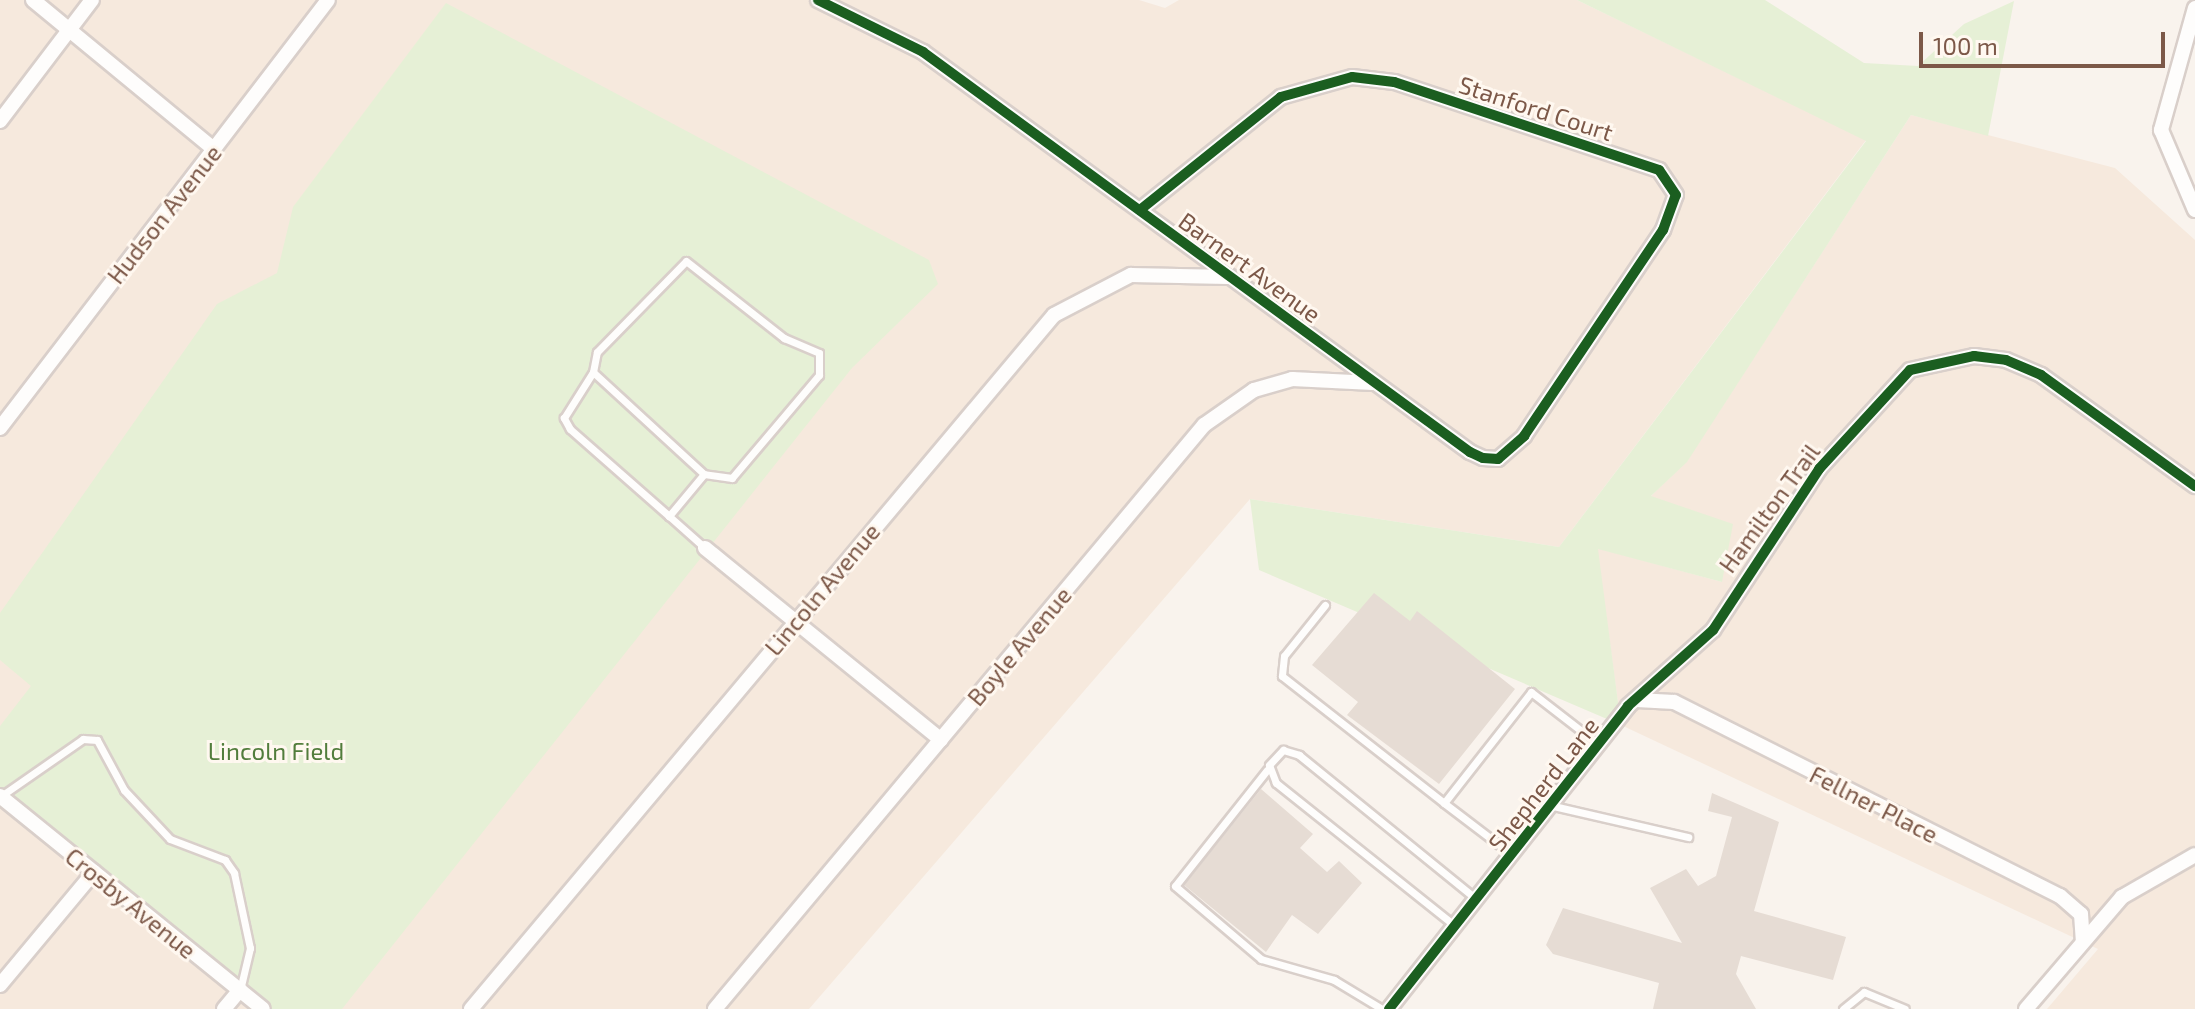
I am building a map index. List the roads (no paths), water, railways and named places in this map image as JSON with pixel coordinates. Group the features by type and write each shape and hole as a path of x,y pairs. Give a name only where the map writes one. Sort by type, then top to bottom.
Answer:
{"street":[{"path":"33,0 214,149"},
{"path":"0,121 92,0"},
{"name":"Hudson Avenue","path":"0,428 328,0"},
{"name":"Barnert Avenue","path":"818,0 923,52 1483,458 1512,451 1532,425"},
{"path":"2195,8 2161,130 2195,210"},
{"name":"Stanford Court","path":"1140,210 1281,97 1352,77 1394,82 1659,170 1676,195 1671,218 1532,425"},
{"name":"Lincoln Avenue","path":"471,1009 1054,315 1131,275 1230,277"},
{"name":"Hamilton Trail","path":"1734,591 1819,469 1888,388 1910,370 1935,362 1974,356 2041,375 2195,486"},
{"name":"Boyle Avenue","path":"715,1009 1221,410 1292,379 1376,383"},
{"path":"705,548 941,740"},
{"name":"Shepherd Lane","path":"1389,1009 1598,744 1636,700 1713,630 1734,591"},
{"name":"Fellner Place","path":"1636,700 1674,702 2060,896 2081,914 2083,941"},
{"name":"Crosby Avenue","path":"0,796 263,1009"},
{"path":"2026,1009 2083,941 2141,882 2195,855"},
{"path":"0,985 94,872"},
{"path":"224,1009 240,990"}],"lane":[{"path":"593,372 704,474 732,478 819,375 819,353 784,338 686,261 597,352 593,372 564,418 570,429 705,548"},
{"path":"669,516 704,474"},
{"path":"1325,605 1284,656 1282,676 1512,855"},
{"path":"1444,803 1531,692 1598,744"},
{"path":"0,796 83,739 97,740 124,790 170,839 225,860 234,873 250,948 240,990"},
{"path":"1382,1009 1334,980 1261,959 1175,886 1283,750 1299,755 1477,900"},
{"path":"1267,770 1456,926"},
{"path":"1549,805 1688,837"},
{"path":"1843,1009 1864,992 1905,1009"}],"park label":[{"name":"Lincoln Field","path":"276,751"}]}
